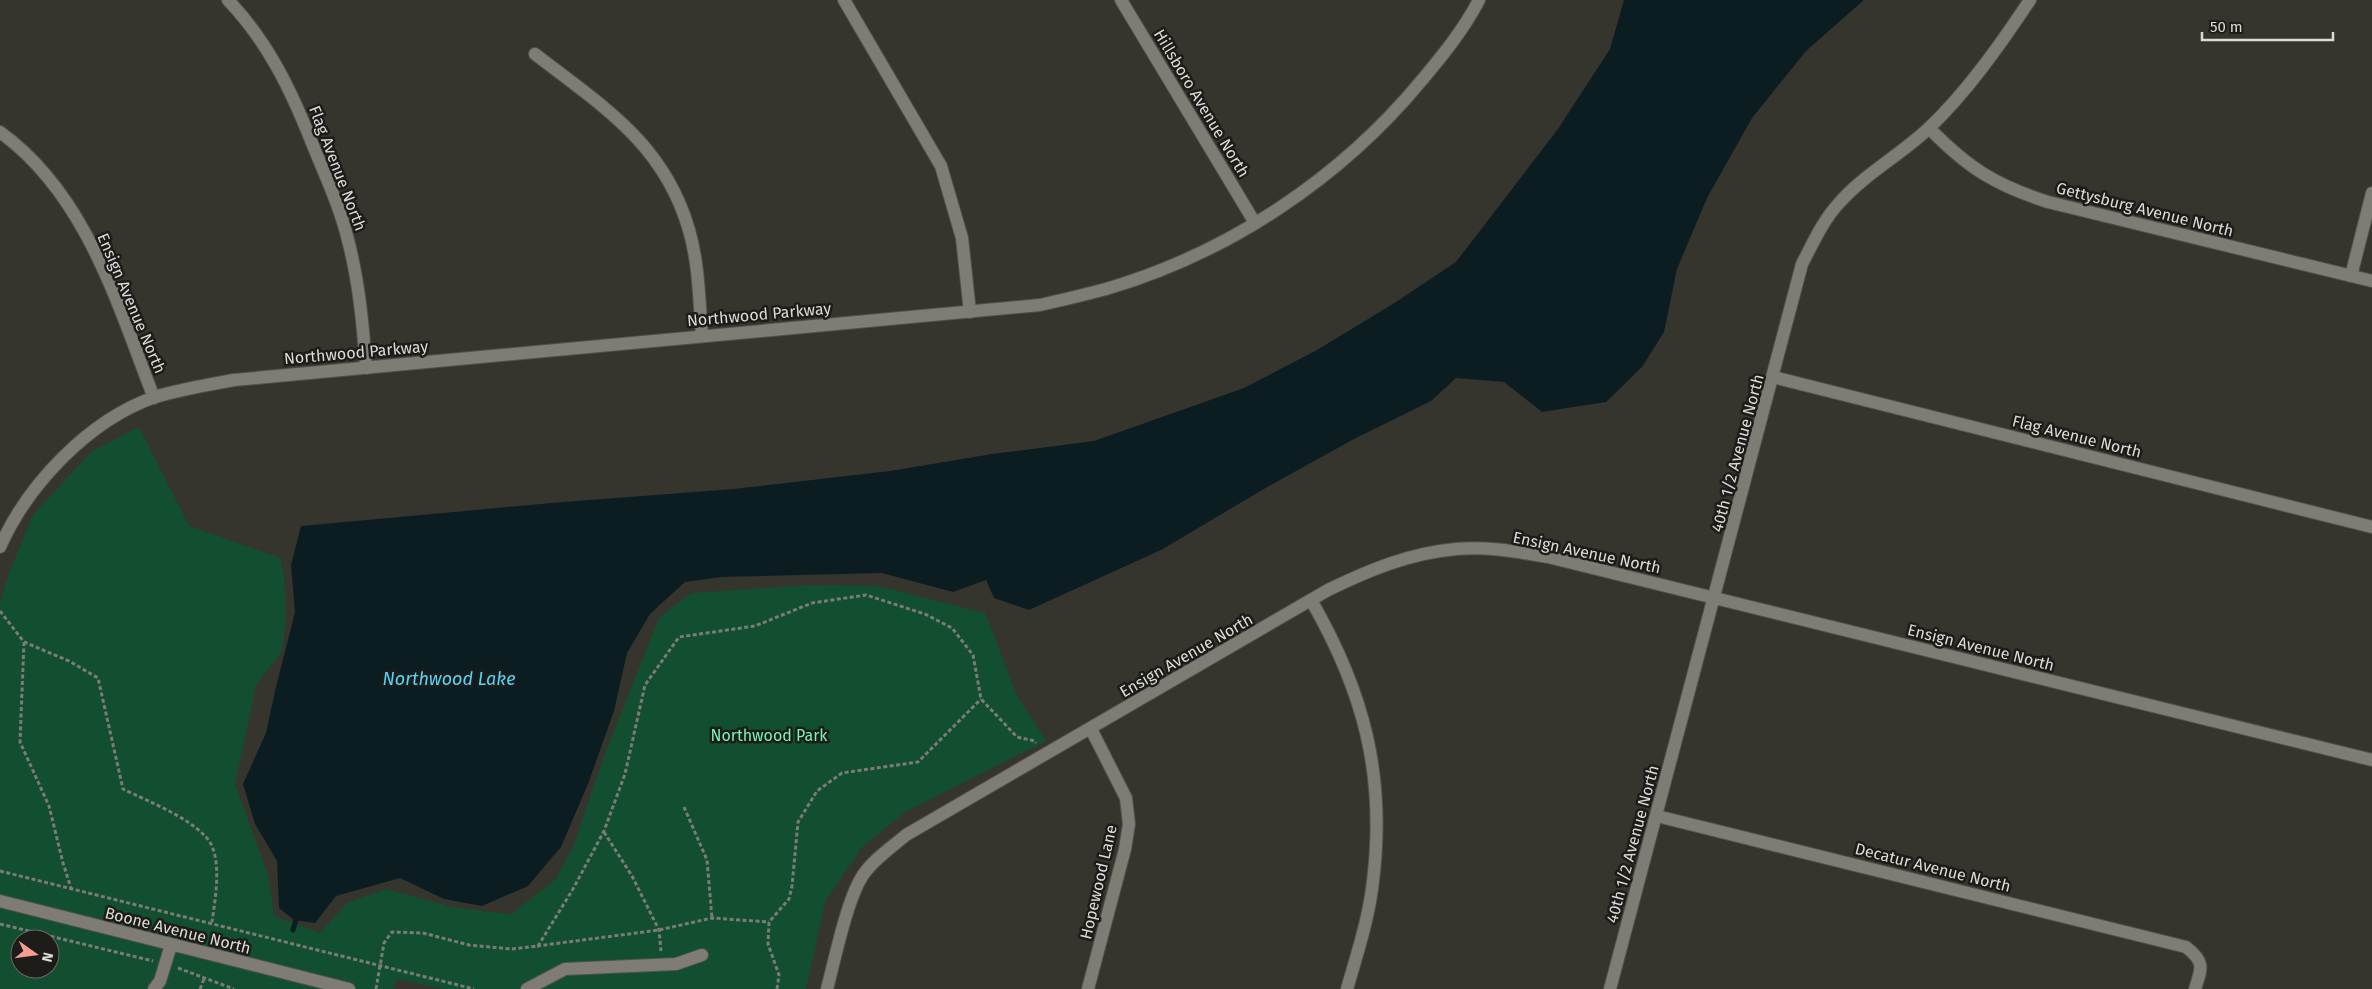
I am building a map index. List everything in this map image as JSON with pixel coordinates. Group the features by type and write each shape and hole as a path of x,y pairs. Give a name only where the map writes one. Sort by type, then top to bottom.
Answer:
{"street":[{"name":"Flag Avenue North","path":"228,0 254,28 292,93 334,198 348,238 355,271 366,368"},
{"path":"844,0 941,166 962,238 970,312"},
{"name":"Hillsboro Avenue North","path":"1121,0 1255,223"},
{"name":"Northwood Parkway","path":"1,540 18,512 45,476 76,445 110,419 154,398 191,387 234,380 1040,305 1106,289 1172,265 1235,235 1255,223 1294,199 1350,156 1399,108 1443,55 1479,0"},
{"name":"40th 1/2 Avenue North","path":"1610,989 1716,598 1802,264 1819,231 1840,202 1929,128 1980,68 2030,0"},
{"path":"535,54 610,112 637,136 660,165 677,197 689,230 696,266 702,335"},
{"name":"Gettysburg Avenue North","path":"1929,128 1962,160 1984,176 2015,191 2048,202 2372,282"},
{"name":"Ensign Avenue North","path":"0,132 39,168 66,203 92,245 112,290 154,398"},
{"path":"2351,276 2372,193"},
{"name":"Flag Avenue North","path":"1773,376 2372,527"},
{"name":"Ensign Avenue North","path":"828,989 852,899 863,875 882,855 906,835 1312,600 1369,570 1411,556 1457,548 1502,550 1548,557 2372,760"},
{"path":"1312,600 1348,672 1365,722 1375,772 1377,828 1373,883 1348,989"},
{"name":"Hopewood Lane","path":"1088,989 1125,849 1129,824 1126,798 1091,729"},
{"name":"Decatur Avenue North","path":"1657,816 2186,947 2198,957 2201,971 2196,989"},
{"name":"Boone Avenue North","path":"0,901 349,989"},
{"path":"154,989 160,981 171,945"},
{"path":"527,989 565,969 676,964 702,956"}],"path":[{"path":"538,946 573,889 604,831 625,774 644,685 679,637 755,626 812,603 866,595 925,614 952,628 973,655 981,699 1017,737 1035,740 1043,756"},
{"path":"0,611 24,642 69,661 98,678 123,789 201,831 212,846 216,863 212,922"},
{"path":"24,642 20,742 49,806 71,888"},
{"path":"776,989 779,975 768,944 769,922 789,900 798,822 817,790 842,773 918,762 981,699"},
{"path":"684,807 707,860 712,918"},
{"path":"604,831 632,876 659,930 661,964"},
{"path":"0,871 212,922 474,989"},
{"path":"376,989 384,944 392,932 423,933 469,945 511,949 659,930 712,918 769,922"},
{"path":"0,924 165,964 234,989"},
{"path":"200,989 204,979"}],"green space":[{"name":"Northwood Park","path":"139,427 189,526 280,558 284,577 286,617 282,651 256,685 235,784 268,875 274,916 320,933 347,903 386,889 451,907 511,914 555,880 573,847 604,756 659,618 691,593 810,585 878,586 985,613 1018,698 1046,741 905,812 862,847 825,902 806,989 444,989 397,979 394,989 0,989 0,603 9,573 33,515 92,451"}],"water":[{"name":"Northwood Lake","path":"1624,0 1864,0 1806,51 1752,118 1707,198 1677,269 1664,332 1642,367 1606,402 1542,412 1504,382 1456,378 1431,401 1354,439 1269,486 1161,550 1029,610 994,598 986,580 953,592 882,573 721,577 685,582 650,614 627,653 614,711 588,784 561,847 528,886 482,906 444,899 400,878 336,896 315,923 294,920 279,908 277,861 255,824 243,784 266,733 295,612 291,565 301,526 563,502 734,489 890,471 992,454 1094,441 1244,388 1317,350 1396,302 1456,262 1558,129 1610,49"}],"waterway":[{"path":"293,930 297,916"}]}
